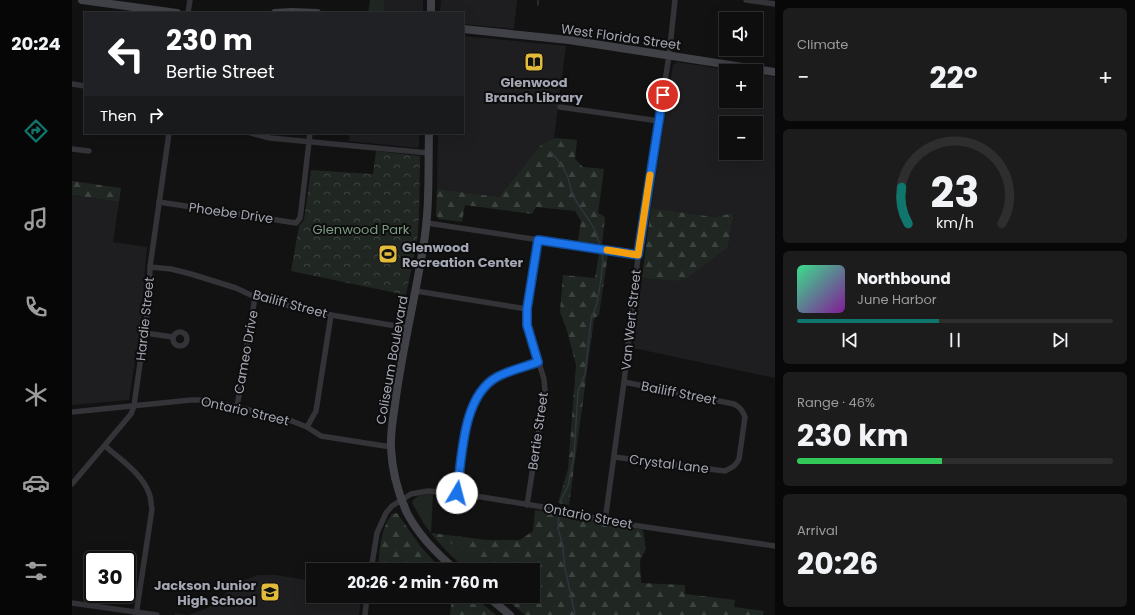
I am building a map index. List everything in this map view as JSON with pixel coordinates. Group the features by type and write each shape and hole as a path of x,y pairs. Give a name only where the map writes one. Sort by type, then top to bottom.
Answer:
{"main road":[{"path":"82,0 170,12"},
{"path":"431,0 431,12"},
{"name":"West Florida Street","path":"464,29 569,40 775,72"},
{"name":"Coliseum Boulevard","path":"429,134 427,222 416,291 398,378 391,447 395,477 402,500 411,519 425,540 448,563"},
{"path":"495,603 510,615"}],"street":[{"path":"188,12 190,0"},
{"name":"Van Wert Street","path":"604,521 624,382 638,255 669,56 676,0"},
{"path":"746,0 775,4"},
{"path":"72,84 84,86"},
{"path":"560,107 659,121"},
{"name":"Hardie Street","path":"72,484 131,414 134,406 149,300 150,267 169,134"},
{"path":"255,134 270,138 429,153"},
{"path":"309,141 310,134"},
{"name":"Phoebe Drive","path":"159,202 296,223 300,218 309,141"},
{"path":"72,149 89,151"},
{"path":"427,222 638,255"},
{"name":"Bertie Street","path":"527,505 545,391 544,379 527,325 527,309 538,240"},
{"name":"Bailiff Street","path":"150,267 171,269 191,274 236,288 268,301 331,315 408,328"},
{"path":"416,291 451,298 527,309"},
{"name":"Cameo Drive","path":"237,407 255,297"},
{"path":"306,427 316,411 331,315"},
{"path":"145,333 173,337"},
{"path":"457,493 467,422 472,406 487,384 497,377 538,362"},
{"name":"Bailiff Street","path":"624,382 734,404 741,409 745,417 739,459 732,468 725,471"},
{"name":"Ontario Street","path":"72,412 191,400 237,407 292,421 321,436 391,447"},
{"path":"105,446 134,472 144,484 150,495 152,509 136,613"},
{"name":"Crystal Lane","path":"614,457 725,471"},
{"name":"Ontario Street","path":"372,563 379,526 386,513 392,506 412,494 428,490 457,493 574,512 604,521 775,546"},
{"path":"72,603 157,615"},
{"path":"365,615 366,603"}],"shaded area":[{"path":"385,0 423,0 423,12 384,12"},
{"path":"441,0 517,0 514,29 464,24 464,12 440,12"},
{"path":"464,36 566,46 554,138 541,145 499,197 437,189 438,134 464,134"},
{"path":"677,62 719,68 719,108 763,108 763,75 775,77 775,378 633,348 642,278 673,281 728,247 734,214 714,217 651,208 673,65"},
{"path":"350,134 419,134 418,148 349,141"},
{"path":"72,195 119,202 113,242 147,247 143,308 129,400 72,405"},
{"name":"Jackson Junior High School","path":"258,575 276,575 306,580 306,603 360,603 359,615 188,615 203,610 219,601 231,588 244,580"},
{"path":"175,613 188,615 175,615"}],"green space":[{"path":"370,0 385,0 384,12 368,12"},
{"path":"554,138 577,140 575,159 583,167 604,169 598,213 605,217 602,244 578,241 581,221 575,211 536,207 532,214 465,205 462,222 439,219 436,215 437,189 499,197 541,145"},
{"name":"Glenwood Park","path":"376,151 420,156 417,241 406,295 291,271 299,226 304,220 311,170 373,174"},
{"path":"72,181 121,188 119,202 72,195"},
{"path":"651,208 714,217 734,213 728,247 687,278 673,281 642,278"},
{"path":"599,253 608,254 599,315 594,319 569,505 558,503 568,469 576,365 567,331 560,312 563,275 595,278"},
{"path":"433,494 431,533 412,503 418,496"},
{"path":"535,510 576,516 602,523 643,530 646,549 640,560 641,583 685,585 685,594 735,600 734,607 764,611 763,615 525,615 510,603 540,603 540,563 475,563 476,559 474,554 461,551 444,538 434,537 431,533 487,540 520,540 533,531"},
{"path":"397,513 421,547 436,563 378,563 381,540 385,526 392,514"},
{"path":"434,537 444,538 461,551 474,554 476,559 475,563 460,563"},
{"path":"451,603 481,603 496,615 450,615"}],"waterway":[{"path":"538,0 538,5"},
{"path":"551,152 565,171 572,193 591,223 599,243"},
{"path":"560,502 568,486 574,456 578,391 585,374 591,320 597,303 601,279 603,259 602,253"},
{"path":"559,514 558,529 562,542 565,568 575,615"}],"slow traffic":[{"path":"607,250 638,255 650,175"}],"place":[{"name":"Glenwood Branch Library","path":"534,62"},
{"name":"Glenwood Recreation Center","path":"388,254"},
{"name":"Jackson Junior High School","path":"270,592"}],"route":[{"path":"457,493 467,422 472,406 480,393 487,384 497,377 538,362 527,325 527,309 538,240 638,255 663,95"}]}
